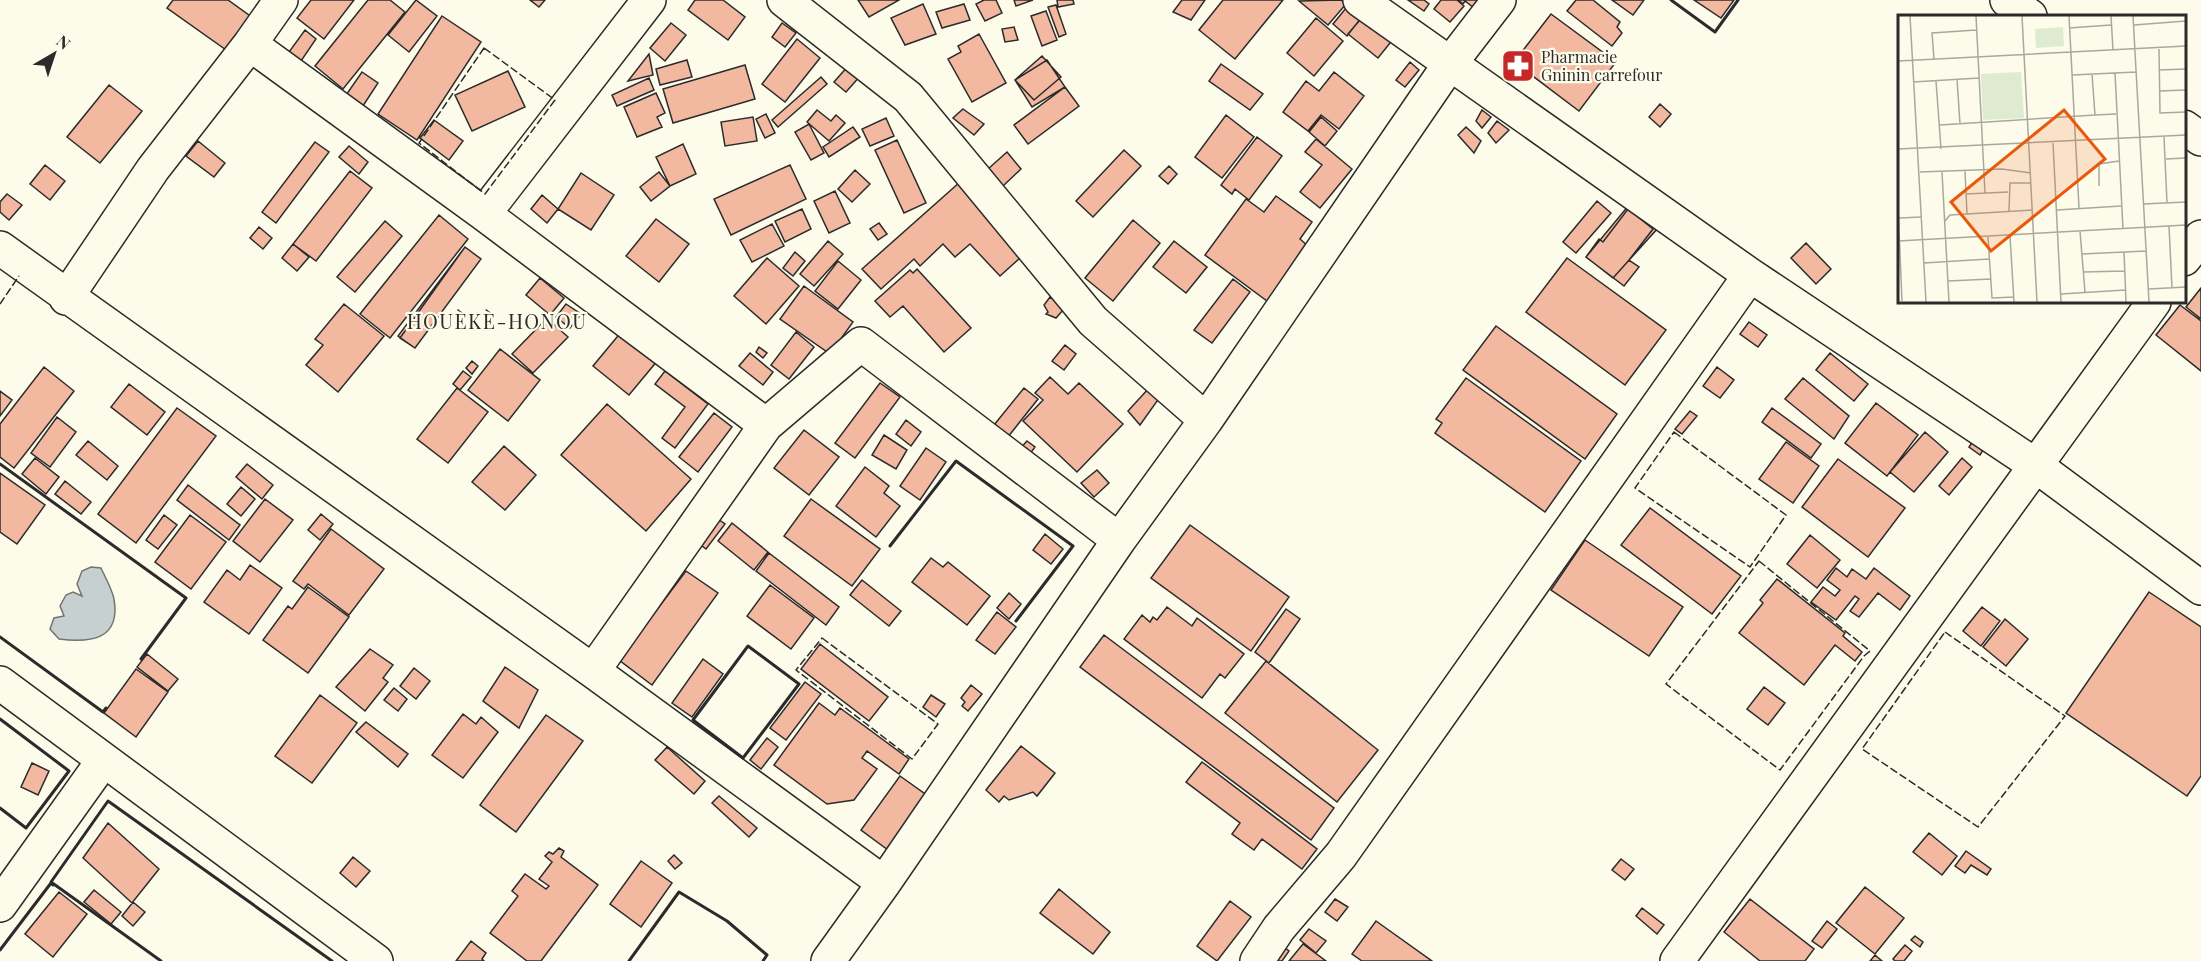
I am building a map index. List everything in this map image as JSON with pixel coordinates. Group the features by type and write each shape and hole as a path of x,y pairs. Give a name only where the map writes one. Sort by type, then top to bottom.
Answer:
{"street":[{"path":"66,298 153,169 250,44 281,0"},
{"path":"484,214 650,0"},
{"path":"784,0 908,97 1093,321 1206,420"},
{"path":"1360,0 1449,65 1750,275 2036,465 2201,588"},
{"path":"828,961 1119,540 1206,420 1449,65 1499,0"},
{"path":"2007,0 2029,15"},
{"path":"250,44 484,214 766,425"},
{"path":"2186,128 2201,139"},
{"path":"2186,256 2201,237"},
{"path":"0,248 66,298 593,671 884,883"},
{"path":"1257,961 1279,928 1341,855 1750,275"},
{"path":"1677,961 2153,303"},
{"path":"593,671 766,425 861,344 1119,540"},
{"path":"0,683 372,960"},
{"path":"0,905 103,761"}],"shaded area":[{"path":"91,567 101,568 112,591 115,613 113,623 108,631 92,639 59,639 50,629 54,618 64,616 60,606 66,595 73,592 82,596 77,584 82,571"}],"building":[{"path":"173,0 228,0 253,18 229,52 167,8"},
{"path":"311,0 354,0 324,39 297,18"},
{"path":"368,0 390,0 405,12 343,89 315,66"},
{"path":"416,0 437,16 409,52 388,35"},
{"path":"530,0 545,0 539,7"},
{"path":"695,0 723,0 745,17 728,40 688,10"},
{"path":"858,0 899,0 869,17"},
{"path":"984,0 996,0 1002,13 985,21 976,4"},
{"path":"1014,0 1033,0 1016,6"},
{"path":"1057,0 1073,0 1074,4 1058,7"},
{"path":"1182,0 1205,0 1191,20 1173,12"},
{"path":"1223,0 1283,0 1235,59 1199,30"},
{"path":"1341,0 1346,4 1328,25 1299,1"},
{"path":"1408,0 1424,0 1429,4 1424,11"},
{"path":"1441,0 1457,0 1464,6 1450,22 1434,9"},
{"path":"1458,0 1480,0 1474,8 1465,1 1463,4"},
{"path":"1576,0 1593,0 1620,22 1617,27 1622,33 1612,46 1567,11"},
{"path":"1612,0 1644,0 1633,15"},
{"path":"1694,0 1734,0 1721,18"},
{"path":"1351,2 1365,13 1347,36 1333,24"},
{"path":"923,4 936,34 905,45 891,18"},
{"path":"964,4 970,20 942,28 936,12"},
{"path":"1056,5 1066,34 1059,37 1048,7"},
{"path":"1046,11 1057,40 1042,46 1031,16"},
{"path":"1365,14 1394,38 1378,58 1348,34"},
{"path":"1551,14 1616,62 1579,111 1514,62"},
{"path":"442,16 481,42 417,140 378,114"},
{"path":"1316,18 1343,41 1314,76 1287,53"},
{"path":"671,23 686,35 665,61 650,48"},
{"path":"782,23 796,33 785,47 772,37"},
{"path":"1014,27 1018,40 1005,42 1002,29"},
{"path":"305,30 316,39 301,61 289,52"},
{"path":"979,34 1006,83 972,102 948,59 961,52 958,46"},
{"path":"797,39 820,58 785,102 762,84"},
{"path":"649,54 653,75 628,81"},
{"path":"1042,56 1061,77 1034,100 1015,80"},
{"path":"687,60 692,77 660,85 656,69"},
{"path":"1047,60 1065,87 1032,107 1015,80"},
{"path":"1410,62 1419,70 1405,87 1396,80"},
{"path":"1221,64 1263,94 1250,110 1209,81"},
{"path":"745,65 755,99 673,123 663,89"},
{"path":"849,65 861,75 846,92 834,82"},
{"path":"508,71 525,107 472,131 455,95"},
{"path":"362,72 378,83 361,109 344,98"},
{"path":"1334,72 1364,96 1339,129 1321,115 1308,131 1283,112 1306,81 1319,91"},
{"path":"821,77 827,84 778,127 772,120"},
{"path":"649,78 654,90 617,106 612,95"},
{"path":"109,85 142,111 100,163 67,137"},
{"path":"1065,87 1079,106 1028,144 1014,125"},
{"path":"656,93 665,113 657,117 662,127 637,137 624,107"},
{"path":"1660,104 1671,114 1660,127 1649,117"},
{"path":"963,109 984,124 974,135 953,118"},
{"path":"817,110 831,121 836,115 845,123 829,141 807,122"},
{"path":"1482,110 1491,117 1482,128 1476,121"},
{"path":"766,114 775,133 765,138 756,119"},
{"path":"1226,115 1254,137 1222,178 1195,157"},
{"path":"753,117 757,141 725,146 721,122"},
{"path":"1321,117 1337,131 1325,146 1309,132"},
{"path":"886,118 894,136 870,146 862,129"},
{"path":"434,120 463,141 449,160 420,138"},
{"path":"1497,121 1509,130 1496,143 1488,133"},
{"path":"809,124 824,153 811,160 795,132"},
{"path":"853,127 860,137 829,157 823,147"},
{"path":"1466,127 1481,141 1474,153 1458,135"},
{"path":"1257,137 1282,156 1249,200 1235,189 1232,194 1221,185"},
{"path":"1316,139 1352,169 1320,208 1300,192 1322,165 1305,152"},
{"path":"897,140 926,203 904,213 875,150"},
{"path":"198,141 225,163 214,177 186,156"},
{"path":"315,142 329,152 276,223 262,212"},
{"path":"683,144 696,174 670,186 656,157"},
{"path":"349,146 368,162 359,174 339,157"},
{"path":"1124,150 1141,166 1093,217 1076,201"},
{"path":"1007,152 1021,169 1003,186 988,169"},
{"path":"45,165 65,181 50,200 30,184"},
{"path":"790,165 806,199 731,235 714,199"},
{"path":"1169,166 1177,174 1168,184 1159,176"},
{"path":"855,170 870,184 852,202 838,189"},
{"path":"350,171 372,188 316,261 293,244"},
{"path":"659,172 670,186 651,201 640,187"},
{"path":"581,173 614,195 591,230 558,209"},
{"path":"960,182 978,200 974,203 1021,257 1000,276 970,244 955,257 943,244 920,266 914,259 881,289 862,269"},
{"path":"835,191 850,223 829,233 814,201"},
{"path":"7,194 22,205 9,220 0,212 0,202"},
{"path":"542,195 558,209 547,223 531,209"},
{"path":"1276,196 1312,222 1300,239 1308,246 1267,301 1205,255 1246,199 1264,212"},
{"path":"1597,201 1611,213 1576,253 1563,242"},
{"path":"1629,205 1658,228 1613,278 1586,257"},
{"path":"802,209 811,229 785,242 775,221"},
{"path":"1628,209 1653,229 1629,260 1639,267 1624,286 1586,257 1599,239 1603,242"},
{"path":"439,215 468,239 390,338 360,314"},
{"path":"656,219 689,244 659,282 626,256"},
{"path":"1133,220 1160,243 1113,301 1085,278"},
{"path":"385,221 402,236 355,292 337,277"},
{"path":"879,223 887,234 878,240 870,229"},
{"path":"772,224 784,246 752,262 740,240"},
{"path":"259,227 272,238 263,249 250,238"},
{"path":"828,241 843,254 814,286 800,274"},
{"path":"1174,241 1207,267 1186,293 1153,267"},
{"path":"1806,243 1831,269 1816,284 1791,258"},
{"path":"293,244 309,257 297,271 282,258"},
{"path":"465,247 481,259 415,348 398,336"},
{"path":"465,247 481,259 415,348 400,338"},
{"path":"795,252 805,261 793,276 783,268"},
{"path":"767,258 799,286 766,324 734,296"},
{"path":"767,258 799,286 766,324 734,296"},
{"path":"1567,258 1666,330 1625,385 1526,312"},
{"path":"838,261 861,280 838,309 815,291"},
{"path":"917,269 971,328 944,352 903,306 890,317 875,301 910,270 913,273"},
{"path":"540,278 564,298 550,315 526,295"},
{"path":"1233,279 1250,292 1212,343 1194,330"},
{"path":"804,286 853,322 830,354 780,319"},
{"path":"2201,288 2201,319 2186,307"},
{"path":"1057,296 1064,309 1056,318 1046,314 1048,312 1044,305 1050,297 1054,300"},
{"path":"344,304 384,336 338,392 306,365 323,345 315,339"},
{"path":"566,304 581,314 570,328 556,317"},
{"path":"2180,305 2201,321 2201,371 2156,335"},
{"path":"547,318 568,337 533,373 512,354"},
{"path":"1749,322 1767,335 1758,347 1740,334"},
{"path":"1496,326 1617,414 1585,459 1463,370"},
{"path":"622,331 658,360 629,395 593,366"},
{"path":"796,332 814,347 789,379 771,365"},
{"path":"1065,345 1076,354 1064,370 1052,361"},
{"path":"759,347 767,353 763,358 756,352"},
{"path":"500,349 540,380 508,421 468,390"},
{"path":"750,353 773,372 763,385 739,366"},
{"path":"1830,353 1868,384 1854,401 1816,370"},
{"path":"472,361 478,366 472,374 466,368"},
{"path":"44,367 74,391 14,468 0,457 0,424"},
{"path":"1717,367 1734,380 1720,398 1703,386"},
{"path":"463,371 471,377 460,390 453,384"},
{"path":"665,371 708,404 675,448 662,438 685,407 655,384"},
{"path":"1050,377 1068,394 1079,383 1123,424 1077,472 1023,421 1043,400 1035,393"},
{"path":"1466,378 1581,461 1545,512 1435,433 1442,423 1436,419"},
{"path":"1803,378 1849,416 1834,439 1785,399"},
{"path":"880,383 900,397 855,458 835,443"},
{"path":"129,384 165,412 147,435 111,407"},
{"path":"457,388 488,412 448,463 417,439"},
{"path":"1024,388 1038,399 1004,442 990,430"},
{"path":"1149,388 1160,397 1140,425 1128,411"},
{"path":"0,391 12,400 0,416"},
{"path":"1876,403 1918,435 1887,476 1845,443"},
{"path":"607,404 691,479 646,531 561,455"},
{"path":"177,408 216,436 136,543 98,514"},
{"path":"1772,408 1821,444 1811,458 1762,422"},
{"path":"1690,411 1697,416 1682,434 1675,429"},
{"path":"714,413 732,427 698,472 679,457"},
{"path":"57,417 76,432 50,467 31,453"},
{"path":"906,420 921,432 911,446 896,434"},
{"path":"804,430 839,457 809,495 774,468"},
{"path":"1925,432 1948,452 1914,492 1890,472"},
{"path":"1979,432 1990,439 1980,455 1969,447"},
{"path":"884,435 907,450 896,469 872,455"},
{"path":"88,441 118,466 107,480 76,455"},
{"path":"1027,441 1035,447 1027,458 1018,451"},
{"path":"1786,442 1819,466 1793,503 1759,479"},
{"path":"504,446 536,475 505,510 472,482"},
{"path":"926,448 946,462 920,500 900,486"},
{"path":"35,458 59,477 46,494 22,474"},
{"path":"1962,458 1972,467 1949,495 1939,486"},
{"path":"1838,459 1905,508 1868,557 1802,507"},
{"path":"247,464 273,485 262,499 236,477"},
{"path":"865,467 889,486 884,493 900,506 876,537 836,506"},
{"path":"1097,470 1109,483 1094,497 1081,483"},
{"path":"0,473 45,505 17,544 0,532"},
{"path":"65,481 91,502 81,514 55,494"},
{"path":"188,485 240,525 229,540 177,500"},
{"path":"241,487 255,499 241,516 227,504"},
{"path":"265,499 293,520 260,562 233,541"},
{"path":"811,499 880,549 852,586 784,536"},
{"path":"1650,508 1741,576 1712,614 1621,545"},
{"path":"321,514 333,524 320,540 308,530"},
{"path":"164,515 177,525 158,549 146,540"},
{"path":"190,515 226,542 191,589 155,562"},
{"path":"715,517 725,524 706,549 697,542"},
{"path":"732,523 768,552 754,570 718,541"},
{"path":"1190,525 1289,597 1251,651 1151,578"},
{"path":"331,529 384,569 349,615 308,584 304,589 293,581"},
{"path":"1045,534 1063,549 1051,564 1033,550"},
{"path":"1810,535 1840,560 1817,588 1787,564"},
{"path":"1585,540 1683,607 1649,656 1551,590"},
{"path":"769,553 839,607 826,625 756,571"},
{"path":"931,558 943,567 948,562 990,596 967,625 912,582"},
{"path":"250,565 282,588 249,634 204,602 227,570 240,580"},
{"path":"1836,568 1847,577 1852,569 1866,579 1874,568 1910,596 1900,610 1878,593 1859,617 1850,611 1859,599 1855,596 1836,620 1811,602 1823,587 1835,596 1840,590 1827,580"},
{"path":"686,571 718,593 652,685 619,660"},
{"path":"1777,579 1845,633 1843,636 1862,652 1855,661 1835,645 1804,685 1739,633 1763,603 1760,600"},
{"path":"862,580 901,611 889,626 850,595"},
{"path":"770,585 814,618 791,649 747,616"},
{"path":"770,585 814,618 791,649 747,616"},
{"path":"308,587 349,617 308,673 263,640 288,606 292,609"},
{"path":"2149,592 2201,627 2201,776 2187,796 2066,713"},
{"path":"1009,593 1021,604 1009,619 997,608"},
{"path":"1167,607 1192,626 1197,618 1244,654 1225,678 1220,674 1202,698 1124,639 1142,615 1150,622 1153,617 1157,620"},
{"path":"1982,607 2000,621 1981,646 1963,631"},
{"path":"1286,609 1300,619 1269,663 1255,652"},
{"path":"997,612 1016,627 995,654 976,640"},
{"path":"2005,619 2028,639 2006,666 1983,647"},
{"path":"1104,635 1334,808 1311,840 1080,667"},
{"path":"820,644 888,697 869,721 801,669"},
{"path":"370,649 393,665 383,678 388,682 365,711 336,687"},
{"path":"147,654 178,679 168,691 137,667"},
{"path":"703,659 723,674 692,717 672,703"},
{"path":"1266,661 1378,750 1337,802 1225,713"},
{"path":"505,667 538,690 519,728 483,701"},
{"path":"414,668 430,681 416,699 400,686"},
{"path":"136,669 168,692 136,737 104,713"},
{"path":"805,682 821,694 786,740 770,728"},
{"path":"971,685 982,694 968,711 962,706 965,702 961,698"},
{"path":"1764,687 1785,703 1768,725 1747,709"},
{"path":"394,688 407,699 398,711 384,700"},
{"path":"320,695 357,723 312,783 275,756"},
{"path":"931,695 945,704 936,717 923,707"},
{"path":"819,703 835,715 840,708 909,759 899,774 867,751 862,758 877,769 854,800 827,804 774,765"},
{"path":"463,714 476,724 481,717 498,732 463,778 432,755"},
{"path":"546,715 583,741 516,832 480,805"},
{"path":"366,722 408,754 398,767 356,732"},
{"path":"767,738 778,747 761,769 750,760"},
{"path":"1021,746 1055,773 1037,796 1033,792 1009,800 1004,796 999,802 986,790"},
{"path":"667,747 705,781 694,794 655,760"},
{"path":"1202,762 1317,849 1302,869 1262,839 1254,850 1232,834 1240,823 1186,782"},
{"path":"32,763 49,771 38,795 21,787"},
{"path":"900,776 928,796 888,850 861,830"},
{"path":"719,796 757,828 749,837 712,803"},
{"path":"108,823 159,869 132,903 83,858"},
{"path":"1929,833 1957,856 1942,875 1913,852"},
{"path":"559,848 564,851 561,857 598,885 541,961 527,961 490,933 518,896 512,891 525,874 546,889 549,886 539,879 552,862 545,856 549,852 553,854"},
{"path":"1966,851 1991,869 1987,875 1971,865 1965,873 1955,866"},
{"path":"674,855 682,863 675,869 668,861"},
{"path":"353,857 370,871 356,887 340,873"},
{"path":"1621,859 1634,869 1625,880 1612,870"},
{"path":"641,861 672,883 641,927 610,904"},
{"path":"1865,887 1904,918 1875,954 1836,923"},
{"path":"1059,889 1110,932 1093,954 1040,913"},
{"path":"94,890 121,912 111,924 84,902"},
{"path":"59,892 87,914 53,957 25,934"},
{"path":"1335,899 1348,907 1337,921 1325,912"},
{"path":"1750,899 1814,949 1805,961 1760,961 1724,932"},
{"path":"1230,901 1251,917 1217,961 1197,946"},
{"path":"133,902 145,912 133,926 122,916"},
{"path":"1642,908 1664,925 1657,934 1636,916"},
{"path":"1376,921 1432,961 1362,961 1352,954"},
{"path":"1827,921 1837,929 1822,948 1812,941"},
{"path":"1309,929 1326,941 1316,953 1300,940"},
{"path":"1915,936 1923,942 1920,947 1911,940"},
{"path":"471,941 486,953 482,959 484,961 456,961"},
{"path":"1278,943 1289,951 1282,961 1265,961"},
{"path":"1303,944 1326,961 1289,961"},
{"path":"1905,945 1912,951 1904,961 1895,961 1893,959"},
{"path":"1875,955 1882,961 1870,961"}],"fence":[{"path":"484,48 555,100 485,194 419,143 484,48"},
{"path":"0,304 19,276"},
{"path":"1674,432 1786,515 1750,567 1635,488 1674,432"},
{"path":"1759,561 1870,651 1780,770 1666,684 1759,561"},
{"path":"1945,632 2065,716 1978,827 1862,749 1945,632"},
{"path":"822,638 938,724 912,759 796,670 822,638"}],"wall":[{"path":"1671,0 1715,32 1738,0"},
{"path":"890,546 956,461 1073,546 1016,621"},
{"path":"0,464 186,598 141,659"},
{"path":"0,637 103,712 106,708"},
{"path":"748,646 799,684 743,758 693,720 748,646"},
{"path":"0,719 69,771 26,828 0,808"},
{"path":"161,961 51,882 108,801 332,961"},
{"path":"0,950 51,883 53,885"},
{"path":"629,961 679,892 727,921 767,955 763,961"}],"place":[{"name":"Pharmacie Gninin carrefour","path":"1518,66"}],"district":[{"name":"HOUÈKÈ-HONOU","path":"497,322"}]}
